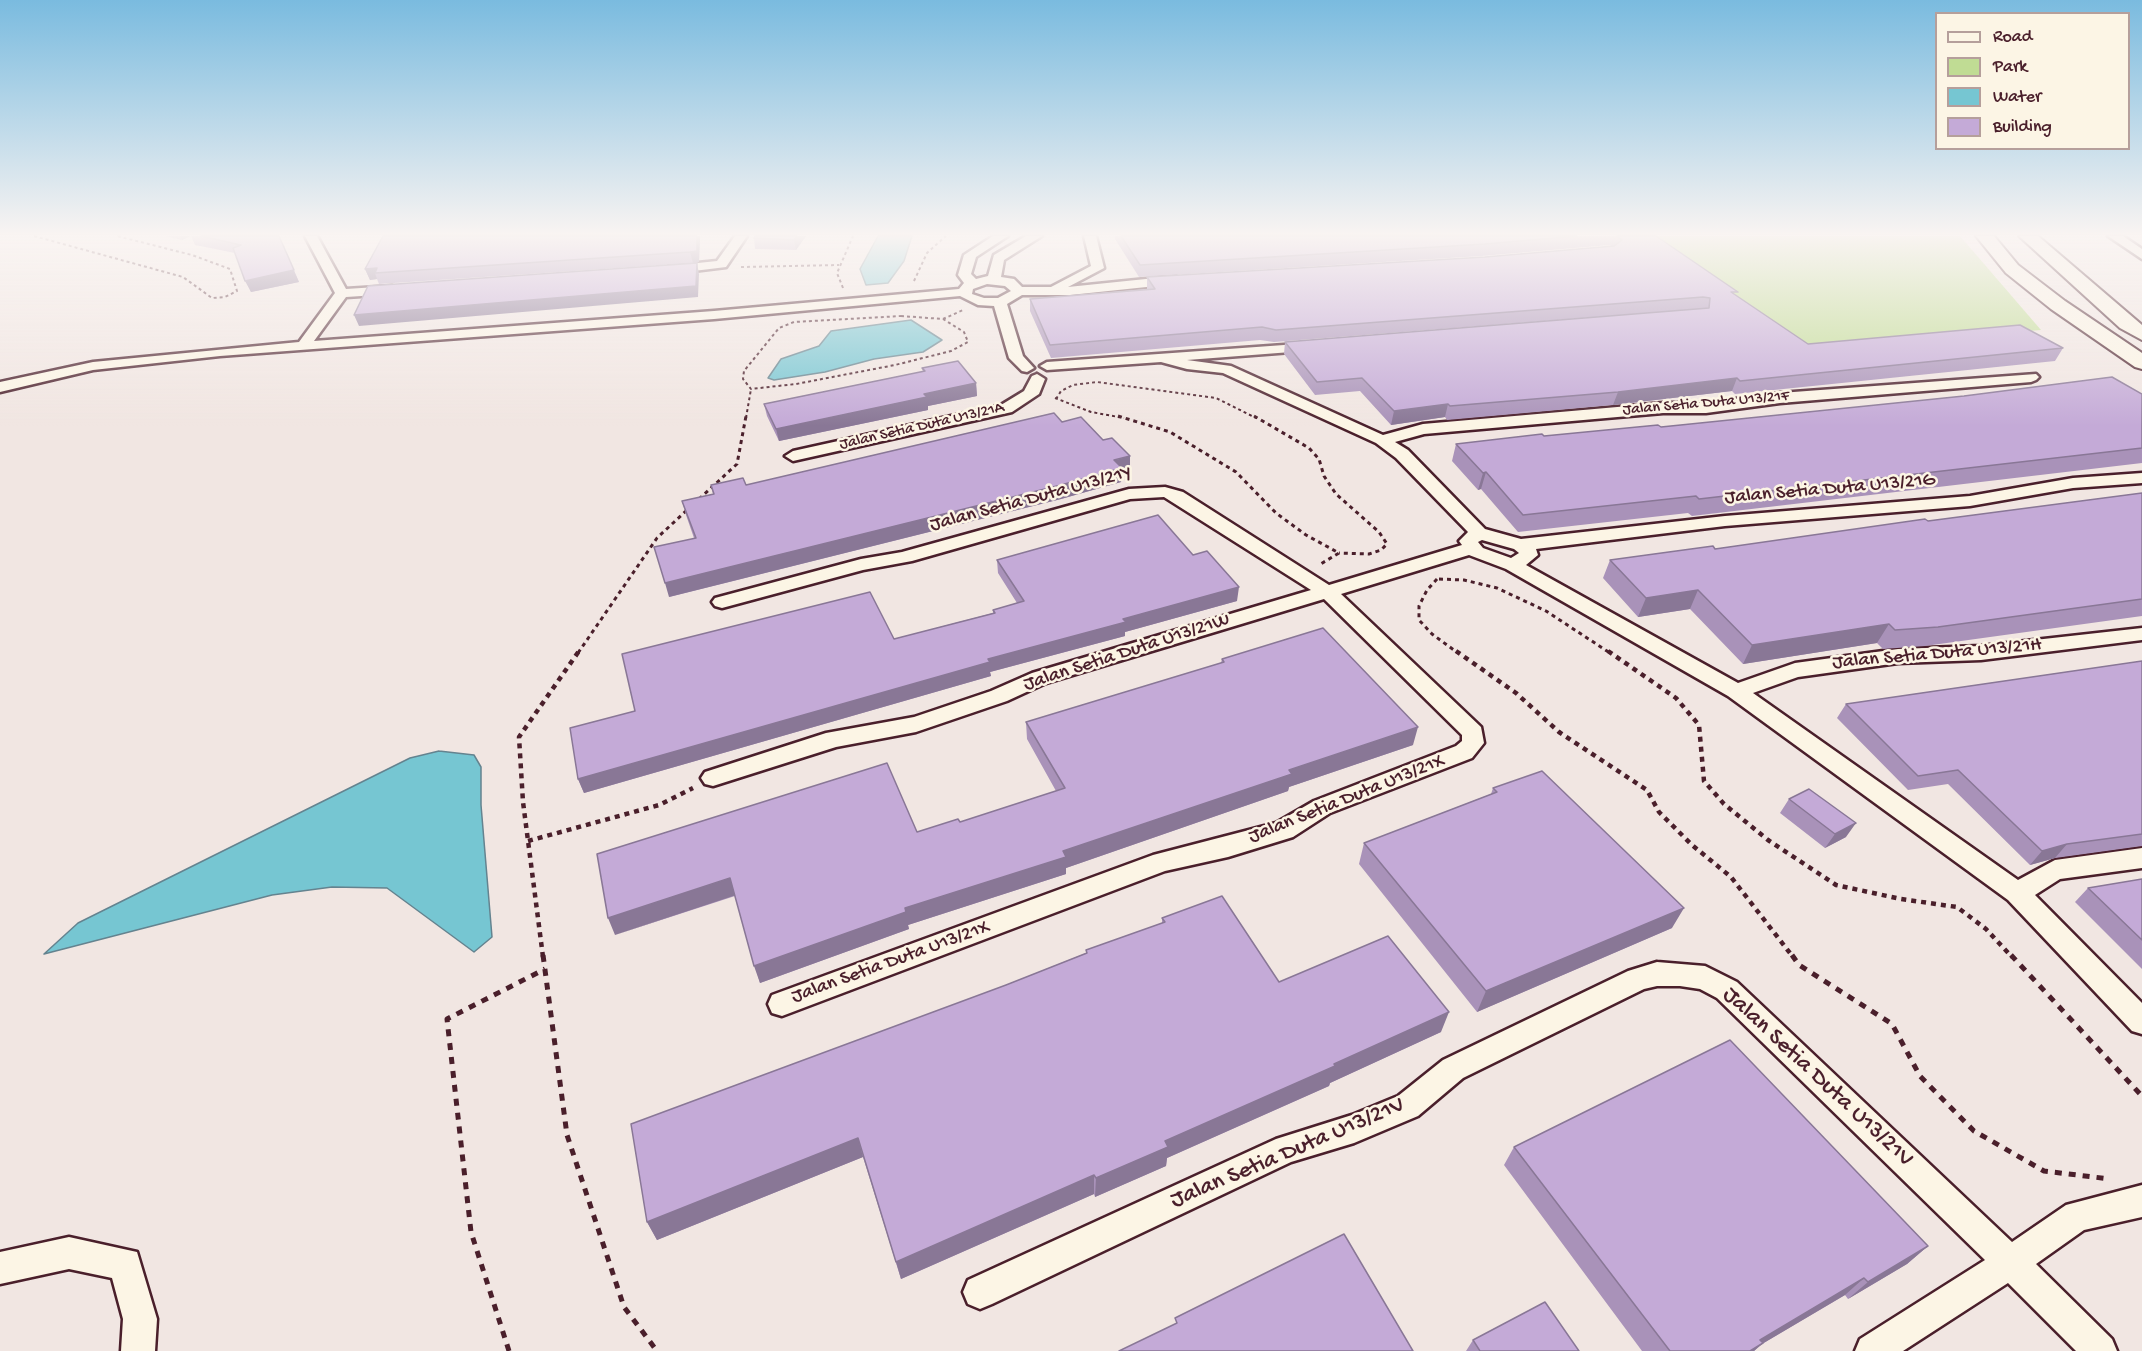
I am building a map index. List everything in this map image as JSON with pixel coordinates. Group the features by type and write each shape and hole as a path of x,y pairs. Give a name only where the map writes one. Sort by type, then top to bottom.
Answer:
{"main road":[{"path":"2050,299 2142,363"},
{"path":"2099,299 2137,325"},
{"path":"2058,305 2137,325"},
{"path":"2105,339 2137,325"}],"street":[{"path":"304,345 338,299"},
{"path":"0,387 93,366 304,345 737,313 866,299"},
{"path":"974,299 975,301 1000,302 1008,299"},
{"path":"1000,302 1016,358 1041,371 1122,366 1218,377 1241,375 1256,358 1279,349"},
{"path":"1041,371 1161,358 1326,345"},
{"path":"1161,358 1187,365 1226,369 1382,440 1402,454 1475,540 1476,552 1517,555 1736,691 2017,893 2142,1022"},
{"name":"Jalan Setia Duta U13/21A","path":"793,456 1006,409 1031,394 1041,371"},
{"name":"Jalan Setia Duta U13/21F","path":"1382,440 1423,429 1663,408 1706,408 1780,398 2031,377"},
{"name":"Jalan Setia Duta U13/21G","path":"1517,555 1725,521 1971,501 2073,483 2142,478"},
{"name":"Jalan Setia Duta U13/21Y","path":"722,602 861,565 905,557 1041,517 1149,491 1165,492 1177,496 1329,593"},
{"name":"Jalan Setia Duta U13/21W","path":"713,778 834,739 916,724 999,696 1039,678 1415,566 1475,540"},
{"name":"Jalan Setia Duta U13/21X","path":"782,1004 1162,862 1228,847 1284,830 1322,807 1464,752 1473,743 1473,733 1329,593"},
{"name":"Jalan Setia Duta U13/21H","path":"1736,691 1796,670 1898,656 1981,652 2142,634"},
{"path":"2017,893 2055,870 2142,858"},
{"name":"Jalan Setia Duta U13/21V","path":"980,1292 1287,1149 1354,1129 1408,1106 1453,1069 1638,979 1657,974 1680,974 1705,978 1726,990 2100,1351"},
{"path":"1872,1351 2010,1263 2077,1216 2142,1201"},
{"path":"0,1268 69,1254 125,1264 140,1319 138,1351"}],"path":[{"path":"697,501 737,464 751,389 743,379 744,371 779,328 794,322 901,316 943,319 964,332 968,342 951,351 895,365 796,384 751,389"},
{"path":"1031,394 1170,432 1236,472 1276,513 1306,535 1339,553 1369,554 1381,550 1387,544 1379,532 1336,494 1324,476 1319,459 1309,448 1239,408 1216,398 1192,393 1097,382 1073,385 1061,390 1056,399"},
{"path":"657,1351 624,1307 567,1135 528,841 519,737 657,538 689,508"},
{"path":"1302,574 1339,553"},
{"path":"1415,566 1438,578 1464,580 1497,588 1546,610 1676,698 1699,724 1704,781 1724,804 1768,840 1836,885 1901,899 1957,907 1986,930 2142,1096"},
{"path":"1438,578 1427,590 1419,606 1419,620 1432,634 1516,693 1535,713 1559,732 1647,790 1659,812 1692,845 1731,877 1799,965 1892,1024 1920,1076 1974,1131 2044,1171 2108,1180 2119,1177"},
{"path":"528,841 659,805 713,778"},
{"path":"509,1351 471,1232 447,1018 544,969"}],"green space":[{"path":"1740,299 2014,299 2041,330 1807,350"}],"water":[{"path":"911,320 942,340 923,352 874,359 825,372 774,380 768,378 781,359 819,346 831,331"},
{"path":"439,751 474,755 481,767 481,805 492,937 474,952 387,888 332,887 272,895 44,954 78,923 410,758"}],"building":[{"path":"362,299 542,299 354,315"},
{"path":"1030,299 1677,299 1276,330 1262,327 1050,345"},
{"path":"1710,299 1741,299 1808,344 2020,325 2063,348 1740,381 1737,378 1618,392 1450,406 1448,404 1394,411 1362,378 1317,382 1285,342 1709,308"},
{"path":"958,361 976,383 924,394 927,397 776,429 764,404 925,371 922,368"},
{"path":"2112,377 2142,394 2142,448 1699,499 1696,496 1523,515 1486,472 1483,473 1456,444 1542,434 1544,436 1658,425 1661,427 1964,396"},
{"path":"1054,413 1062,422 1081,417 1103,440 1112,438 1130,456 1114,460 1122,468 665,583 654,547 696,538 682,501 714,494 711,485 743,478 746,485"},
{"path":"2142,493 2142,599 1938,627 1895,630 1889,624 1752,645 1698,590 1646,598 1610,560 1713,546 1715,549 1925,519 1928,521"},
{"path":"1158,515 1193,555 1207,551 1239,587 1123,619 1126,622 988,659 990,662 578,779 570,728 635,711 622,654 870,592 894,639 995,613 993,610 1024,601 997,560"},
{"path":"1323,628 1418,727 1289,770 1292,774 1063,851 1066,857 905,908 906,912 754,966 730,878 608,918 597,854 887,763 917,832 958,819 960,822 1065,788 1026,722 1224,662 1222,659"},
{"path":"2142,661 2142,834 2067,844 2042,851 1958,770 1918,776 1846,704"},
{"path":"1542,771 1684,908 1486,991 1364,843 1497,792 1493,788"},
{"path":"1809,789 1856,823 1835,834 1789,799"},
{"path":"2142,879 2142,940 2088,888"},
{"path":"1222,896 1279,982 1388,936 1449,1012 1334,1064 1335,1066 1165,1141 1168,1147 1096,1178 1094,1175 896,1262 858,1138 647,1222 631,1124 1006,985 1087,953 1086,950 1165,922 1162,918"},
{"path":"1730,1040 1928,1246 1868,1282 1864,1278 1760,1340 1763,1343 1750,1351 1670,1351 1514,1147"},
{"path":"1344,1234 1413,1351 1119,1351 1177,1323 1175,1318"},
{"path":"1545,1302 1579,1351 1480,1351 1473,1340"}]}
